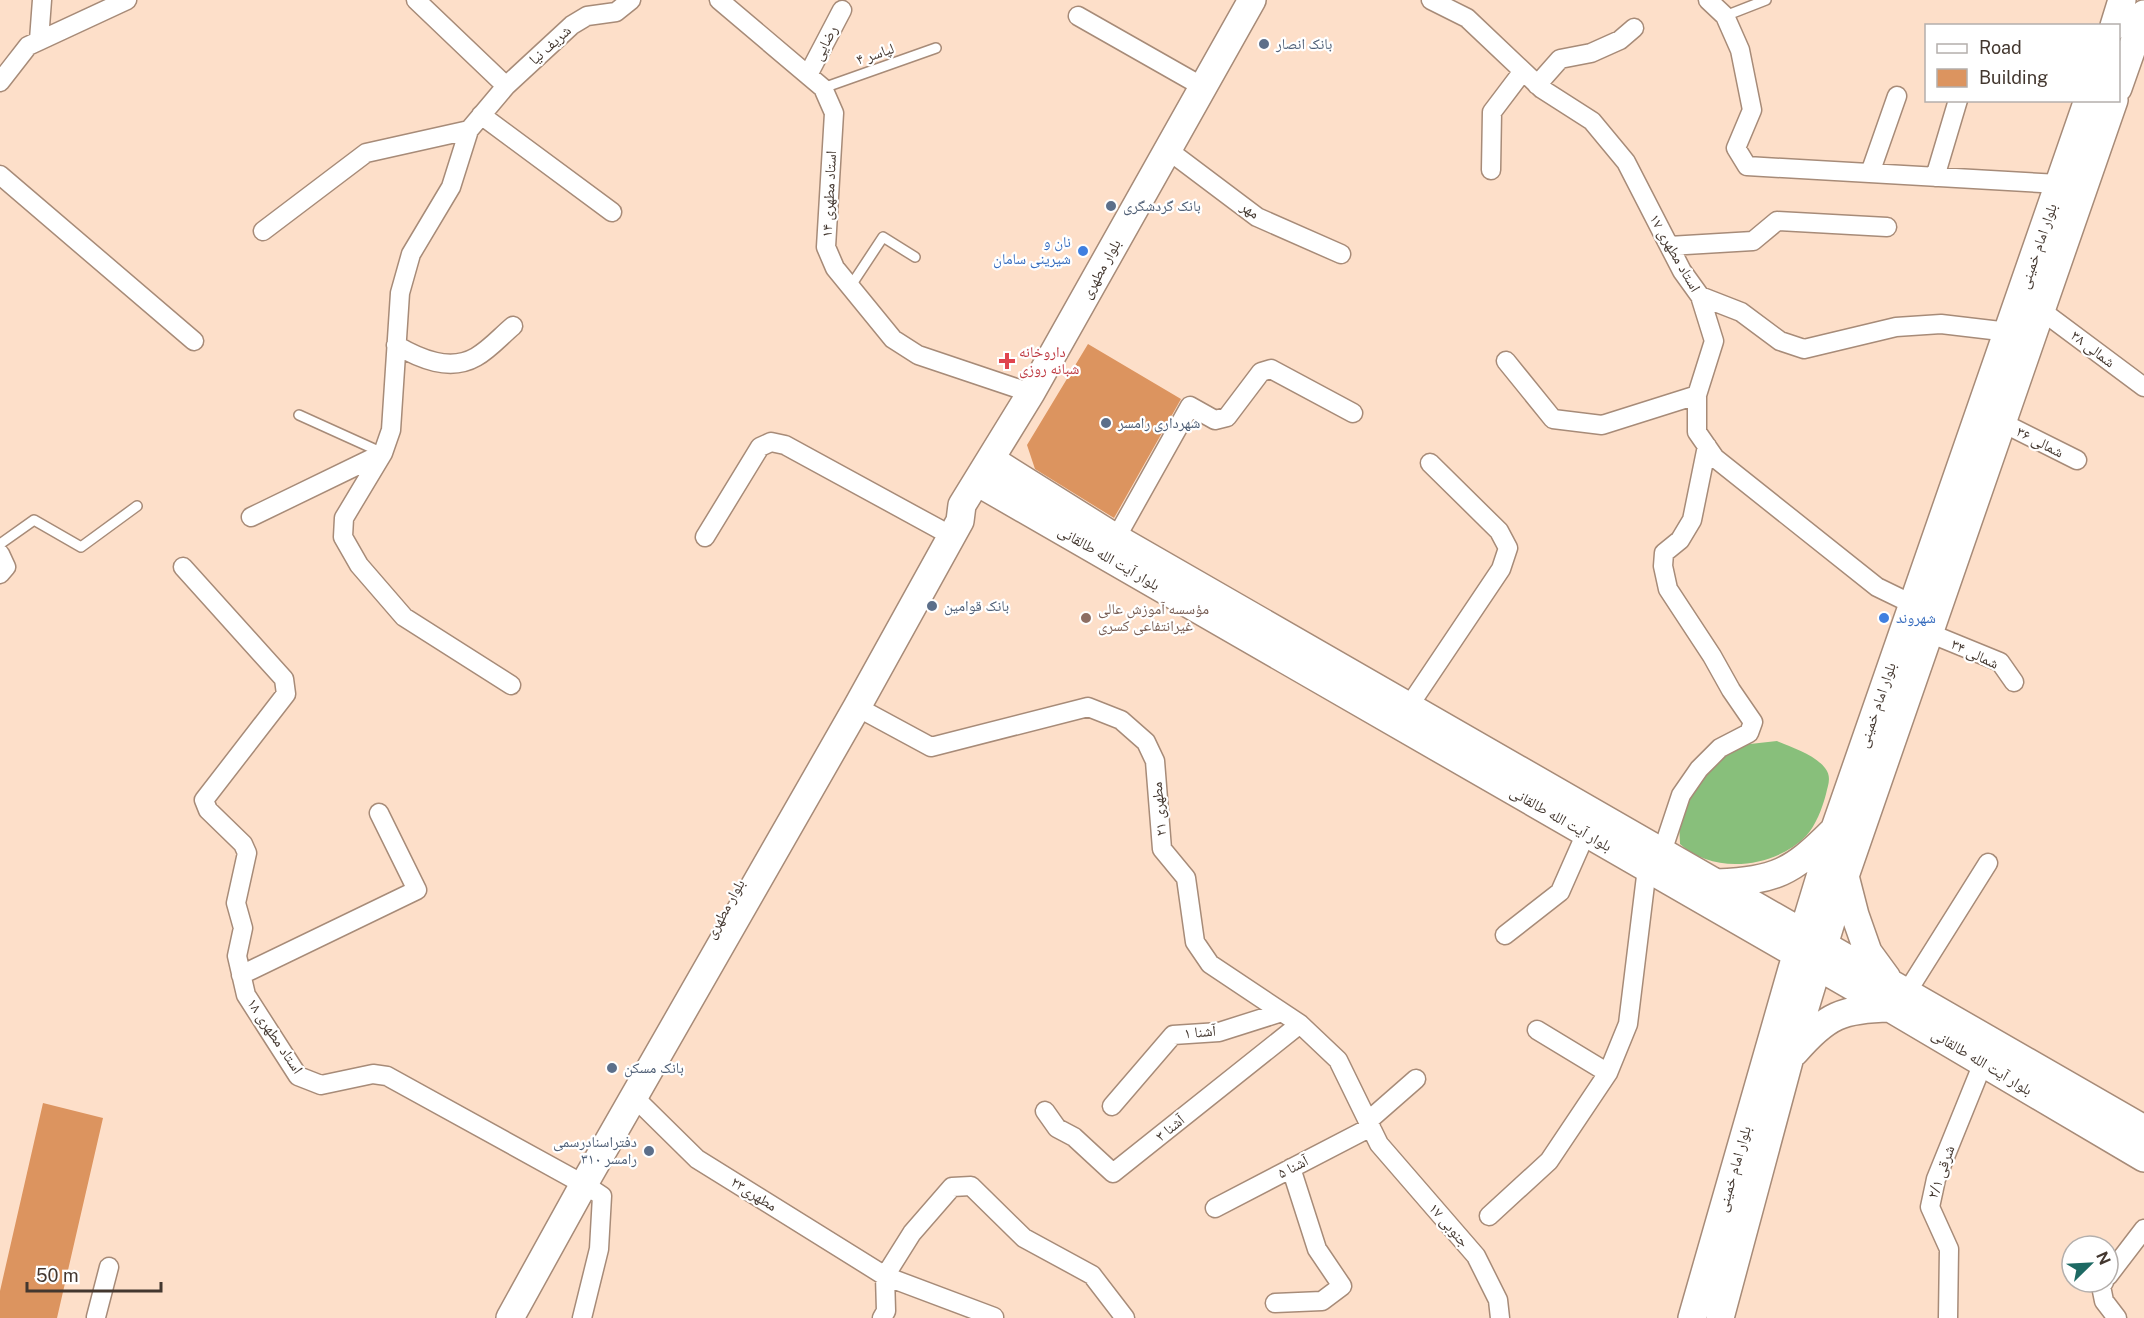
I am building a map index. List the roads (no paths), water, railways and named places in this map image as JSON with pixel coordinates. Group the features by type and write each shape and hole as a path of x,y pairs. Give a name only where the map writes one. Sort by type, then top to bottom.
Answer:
{"main road":[{"name":"بلوار مطهری","path":"493,1318 578,1181 634,1097 857,707 939,529 951,513 962,505 992,460 1252,0"},
{"path":"2120,81 2135,28 2122,0"},
{"name":"بلوار امام خمینی","path":"1720,1318 1728,1237 1810,950 1845,876 1926,617 2009,332 2087,102"},
{"name":"بلوار امام خمینی","path":"1692,1318 1728,1237 1790,1057 1834,831 1926,617 2003,423 2113,102"},
{"name":"بلوار آیت الله طالقانی","path":"992,460 1116,537 1409,706 1529,788 1587,833 1717,883 1810,950"},
{"name":"بلوار آیت الله طالقانی","path":"977,482 1529,788 1810,950 2144,1129"},
{"name":"بلوار مطهری","path":"510,1318 578,1181 914,587 960,521 962,505"},
{"path":"1717,883 1751,882 1780,874 1809,856 1834,831"},
{"path":"1790,1057 1814,1030 1833,1018 1896,995 1869,952 1855,915 1845,876"},
{"name":"بلوار آیت الله طالقانی","path":"1896,995 1983,1063 2144,1158"}],"street":[{"path":"39,40 42,0"},
{"path":"0,82 28,46 127,0"},
{"path":"416,0 506,86"},
{"name":"شریف نیا","path":"469,130 506,86 572,25 587,16 616,12 631,0"},
{"name":"استاد مطهری ۱۴","path":"719,0 823,88 834,113 826,247 835,268 850,287 893,339 918,355 1031,393"},
{"name":"استاد مطهری ۱۷","path":"1431,0 1467,18 1537,85 1592,121 1626,162 1682,271 1700,296 1714,341 1697,395 1697,432 1714,458 1877,587 1926,617"},
{"path":"1708,0 1725,16 1740,50 1752,110 1736,148 1747,166 2060,184"},
{"name":"رضایی","path":"808,75 842,10"},
{"path":"1078,16 1203,87"},
{"path":"1537,85 1560,59 1591,53 1620,40 1634,28"},
{"path":"1491,170 1492,112 1523,71"},
{"path":"1870,173 1896,96"},
{"path":"1935,177 1957,102"},
{"path":"481,116 612,212"},
{"path":"263,231 366,153 469,130"},
{"path":"469,130 451,187 411,254 399,293 391,430 382,453 344,518 343,537 358,565 404,617 511,685"},
{"name":"مهر","path":"1168,150 1257,217 1341,254"},
{"path":"0,175 194,341"},
{"path":"1669,246 1752,241 1777,221 1887,227"},
{"path":"1700,296 1742,312 1780,341 1804,349 1896,327 1941,324 2009,332"},
{"name":"شمالی ۳۸","path":"2042,311 2144,387"},
{"path":"396,345 417,357 433,362 467,361 478,356 513,326"},
{"path":"1506,361 1553,418 1602,425 1697,395"},
{"path":"1116,537 1190,406 1215,420 1227,417 1261,372 1271,369 1353,413"},
{"name":"شمالی ۳۶","path":"2003,423 2077,460"},
{"path":"705,537 760,447 771,442 785,446 939,529"},
{"path":"1489,1216 1548,1161 1608,1073 1628,1024 1654,860 1681,795 1699,769 1720,748 1749,733 1753,722 1668,589 1662,566 1664,553 1680,540 1692,519 1707,446"},
{"path":"251,517 382,453"},
{"path":"1409,706 1501,569 1508,548 1499,531 1430,462"},
{"path":"0,554 6,567 0,574"},
{"name":"استاد مطهری ۱۸","path":"183,567 284,679 286,694 204,800 208,810 243,844 247,853 236,903 243,928 237,956 241,975 246,995 298,1076 321,1085 373,1074 387,1076 578,1181"},
{"name":"شمالی ۳۴","path":"1926,617 2001,662 2014,682"},
{"name":"مطهری ۲۱","path":"857,707 931,747 1088,707 1120,720 1146,742 1155,761 1162,849 1186,878 1195,942 1210,964 1300,1024 1338,1060 1372,1131"},
{"path":"241,975 417,890 379,813"},
{"path":"1505,935 1560,892 1587,833"},
{"path":"1896,995 1988,863"},
{"name":"آشنا ۱","path":"1112,1106 1173,1035 1219,1032 1282,1012"},
{"name":"آشنا ۳","path":"1045,1110 1057,1128 1074,1137 1113,1173 1300,1024"},
{"path":"1538,1030 1608,1073"},
{"name":"شرقی ۲/۱","path":"1948,1318 1949,1249 1930,1207 1936,1179 1983,1063"},
{"name":"آشنا ۵","path":"1215,1208 1292,1168 1372,1131 1416,1079"},
{"name":"مطهری۲۳","path":"634,1097 697,1159 885,1276 994,1317"},
{"name":"جنوبی ۱۷","path":"1372,1131 1476,1256 1498,1300 1500,1318"},
{"path":"1275,1303 1322,1301 1342,1286 1317,1249 1292,1168"},
{"path":"578,1181 602,1196 599,1249 582,1318"},
{"path":"882,1318 886,1311 885,1276 912,1233 952,1187 971,1186 1024,1238 1092,1275 1125,1318"},
{"path":"2120,1260 2144,1229"},
{"path":"96,1318 109,1267"},
{"path":"2102,1294 2104,1301 2117,1318"}],"lane":[{"path":"1725,16 1766,0"},
{"name":"لپاسر ۴","path":"823,88 936,48"},
{"path":"850,287 883,237 915,257"},
{"path":"299,415 382,453"},
{"path":"0,544 34,520 81,547 137,506"}],"place":[{"name":"بانک انصار","path":"1264,44"},
{"name":"بانک گردشگری","path":"1111,206"},
{"name":"نان و شیرینی سامان","path":"1083,251"},
{"name":"داروخانه شبانه روزی","path":"1007,361"},
{"name":"شهرداری رامسر","path":"1106,423"},
{"name":"بانک قوامین","path":"932,606"},
{"name":"مؤسسه آموزش عالی غیرانتفاعی کسری","path":"1086,618"},
{"name":"شهروند","path":"1884,618"},
{"name":"بانک مسکن","path":"612,1068"},
{"name":"دفتراسنادرسمی ۳۱۰ رامسر","path":"649,1151"}]}
